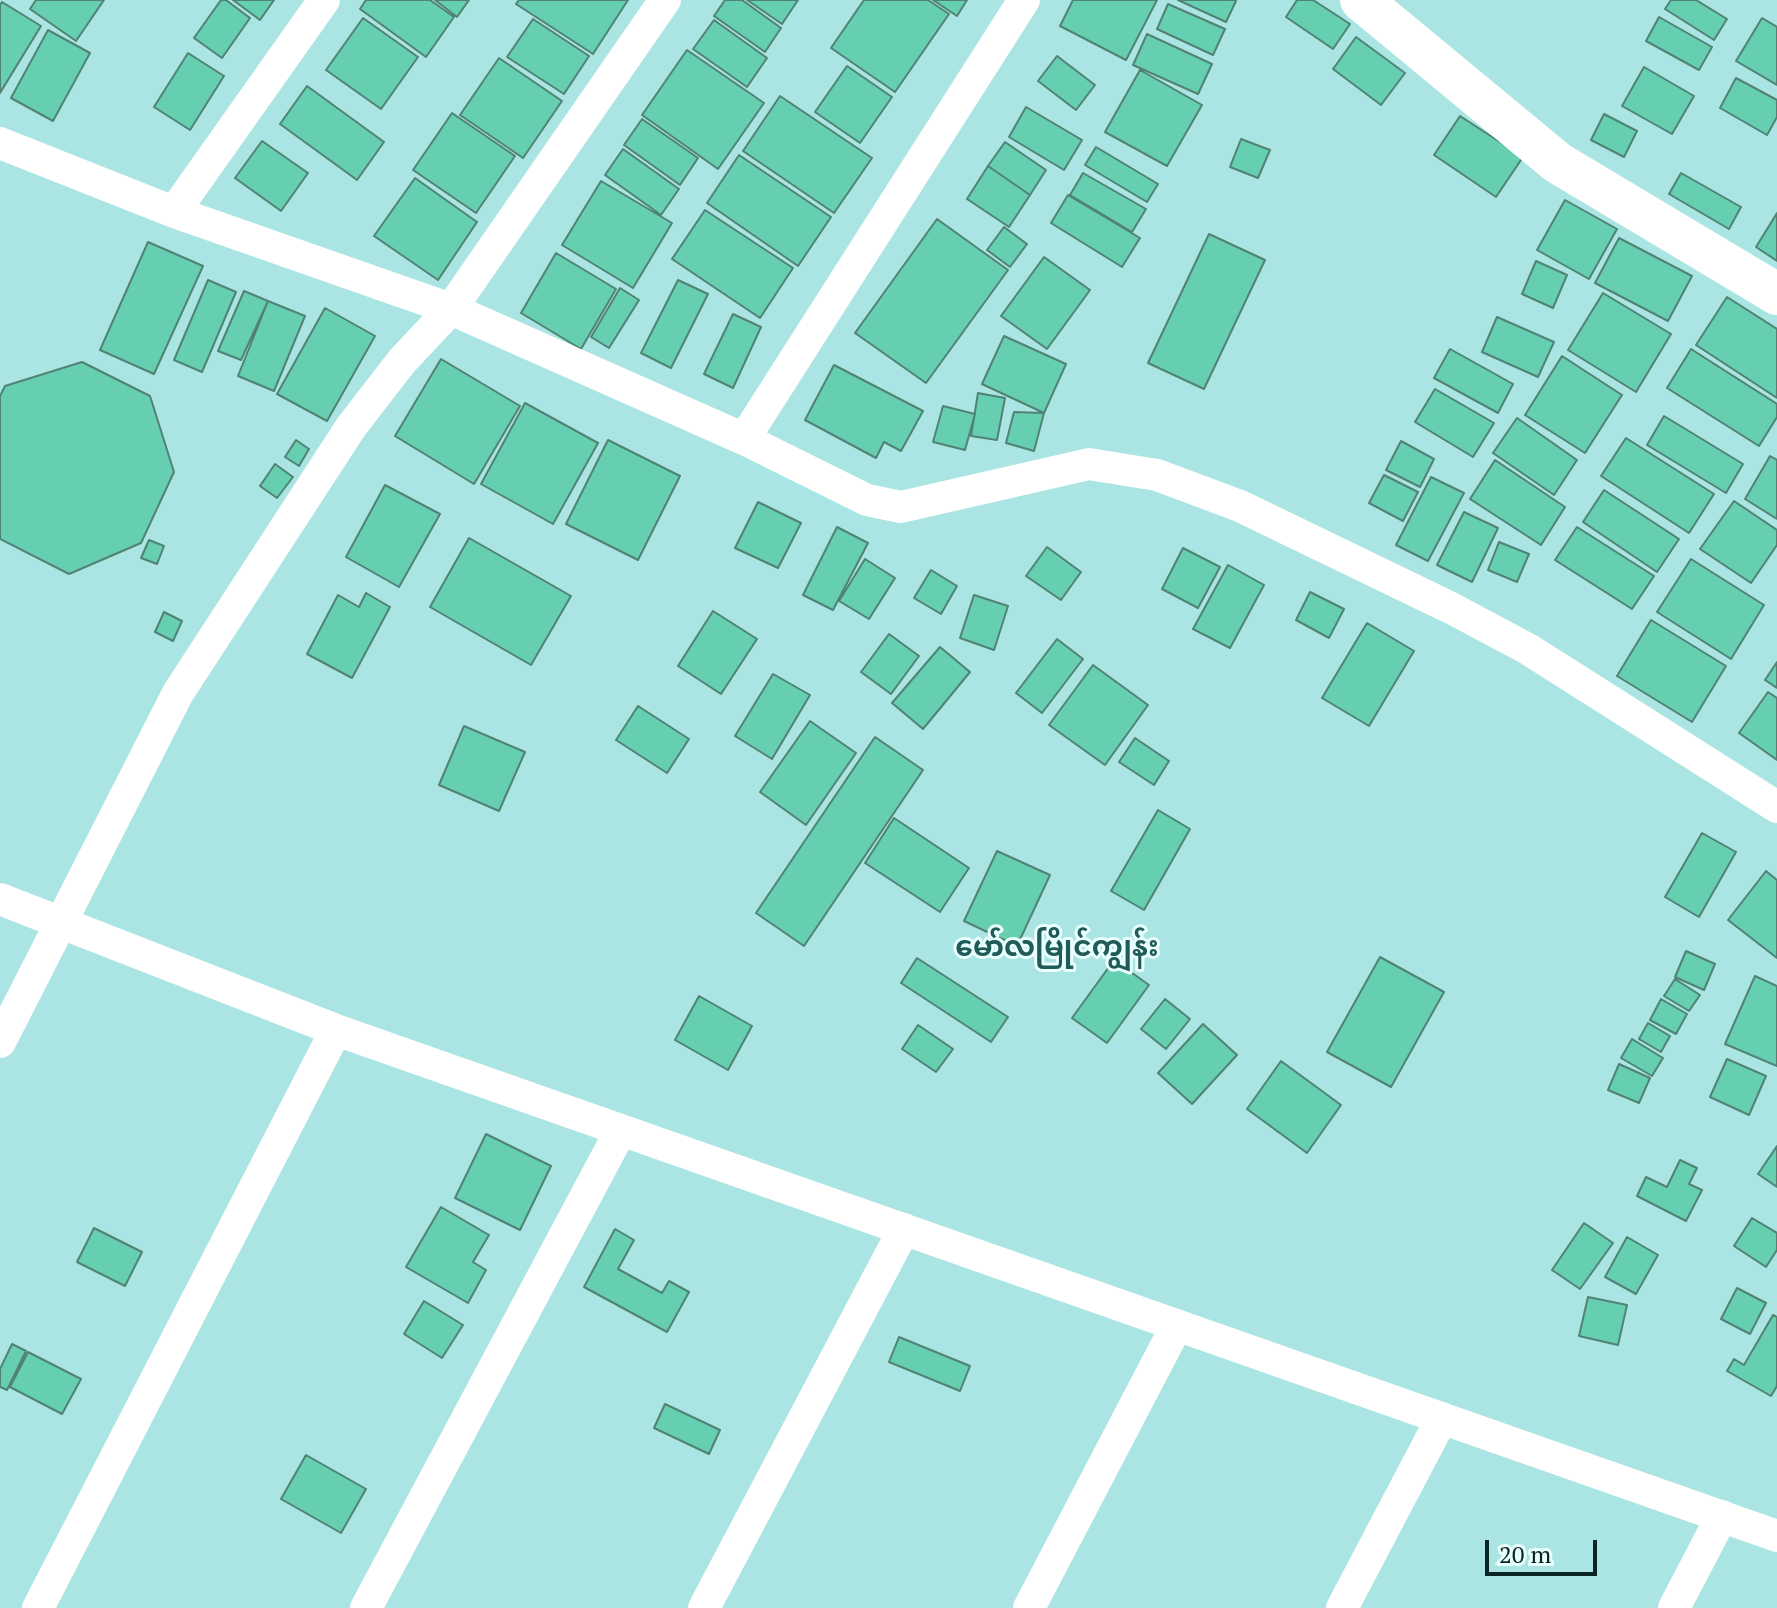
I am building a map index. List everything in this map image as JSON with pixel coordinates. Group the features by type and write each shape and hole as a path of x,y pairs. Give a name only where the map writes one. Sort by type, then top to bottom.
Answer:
{"street":[{"path":"174,212 324,0"},
{"path":"0,1042 178,693 351,427 402,361 451,309 665,0"},
{"path":"744,439 1024,0"},
{"path":"1361,0 1558,163 1777,294"},
{"path":"0,143 174,212 451,309 744,439 867,500 901,507 1089,464 1157,475 1240,506 1453,609 1528,649 1777,807"},
{"path":"0,899 336,1030 1777,1536"},
{"path":"38,1608 336,1030"},
{"path":"366,1608 621,1130"},
{"path":"704,1608 904,1229"},
{"path":"1029,1608 1177,1325"},
{"path":"1342,1608 1442,1418"},
{"path":"1674,1608 1722,1516"}],"building":[{"path":"36,0 104,0 76,41 30,9"},
{"path":"221,0 226,0 250,18 222,58 194,38"},
{"path":"233,0 274,0 260,20"},
{"path":"366,0 430,0 454,17 426,57 360,9"},
{"path":"435,0 469,0 457,17"},
{"path":"519,0 628,0 593,54 516,4"},
{"path":"725,0 742,0 781,28 765,52 714,16"},
{"path":"747,0 798,0 782,24"},
{"path":"864,0 928,0 949,14 895,92 831,48"},
{"path":"933,0 967,0 957,16"},
{"path":"1073,0 1157,0 1126,60 1060,26"},
{"path":"1178,0 1234,0 1236,1 1226,22"},
{"path":"1297,0 1313,0 1350,24 1333,49 1286,17"},
{"path":"1671,0 1696,0 1727,19 1714,40 1665,9"},
{"path":"2,2 41,26 0,93 0,5"},
{"path":"1168,4 1225,29 1213,55 1157,29"},
{"path":"1659,17 1712,47 1699,70 1646,41"},
{"path":"363,18 418,57 381,109 326,70"},
{"path":"1762,18 1777,27 1777,85 1736,61"},
{"path":"533,19 589,56 564,94 507,57"},
{"path":"714,20 767,58 747,87 693,49"},
{"path":"48,30 90,53 53,121 11,98"},
{"path":"1147,34 1212,64 1198,94 1133,65"},
{"path":"1356,37 1405,73 1381,105 1333,69"},
{"path":"687,50 764,103 718,169 642,115"},
{"path":"188,53 224,76 190,130 154,107"},
{"path":"1057,56 1095,85 1076,110 1038,81"},
{"path":"499,58 562,101 523,158 460,115"},
{"path":"847,66 892,97 860,143 815,112"},
{"path":"1644,67 1694,96 1672,134 1622,106"},
{"path":"1140,70 1202,105 1167,166 1105,132"},
{"path":"1736,78 1777,100 1777,117 1767,135 1720,108"},
{"path":"307,86 384,142 357,180 280,124"},
{"path":"780,96 872,158 834,213 743,151"},
{"path":"1026,107 1082,140 1064,170 1009,137"},
{"path":"452,113 515,156 476,213 413,170"},
{"path":"1604,114 1637,131 1624,157 1591,140"},
{"path":"1460,116 1523,157 1496,197 1434,155"},
{"path":"642,119 698,158 680,185 624,145"},
{"path":"1241,139 1270,150 1258,178 1230,167"},
{"path":"262,141 308,173 281,211 235,178"},
{"path":"1005,142 1046,170 1030,195 988,166"},
{"path":"1096,147 1158,184 1147,202 1085,165"},
{"path":"623,149 679,189 661,215 605,175"},
{"path":"739,155 831,217 798,266 707,203"},
{"path":"988,166 1030,195 1009,227 967,199"},
{"path":"1083,173 1146,209 1132,232 1070,195"},
{"path":"1681,173 1741,207 1729,229 1669,194"},
{"path":"415,178 477,222 438,280 374,236"},
{"path":"601,181 672,223 633,288 562,245"},
{"path":"1068,195 1140,238 1122,267 1051,223"},
{"path":"1565,200 1617,229 1589,279 1537,250"},
{"path":"705,210 793,268 760,318 672,259"},
{"path":"1777,213 1777,261 1756,247"},
{"path":"937,219 1008,270 926,383 855,333"},
{"path":"1004,227 1027,244 1010,267 987,250"},
{"path":"1209,234 1265,260 1204,389 1148,363"},
{"path":"1619,238 1692,276 1668,321 1595,283"},
{"path":"148,242 203,266 154,374 100,350"},
{"path":"556,253 616,289 581,349 521,313"},
{"path":"1044,257 1090,290 1047,349 1001,316"},
{"path":"1536,261 1567,275 1553,308 1522,294"},
{"path":"208,280 236,292 202,372 174,360"},
{"path":"678,280 708,294 671,368 641,353"},
{"path":"620,288 639,300 609,348 591,337"},
{"path":"244,291 268,301 241,360 218,351"},
{"path":"1603,293 1671,334 1636,392 1568,350"},
{"path":"1727,297 1777,329 1777,398 1696,345"},
{"path":"268,301 305,316 274,391 238,376"},
{"path":"325,308 375,336 327,421 277,394"},
{"path":"733,314 761,327 733,388 704,374"},
{"path":"1497,317 1554,342 1538,377 1482,352"},
{"path":"1004,336 1066,364 1044,413 982,384"},
{"path":"1450,349 1513,384 1498,413 1434,378"},
{"path":"1691,349 1777,404 1777,417 1759,446 1667,388"},
{"path":"1562,356 1622,395 1585,453 1525,415"},
{"path":"441,359 520,406 474,484 395,436"},
{"path":"82,362 150,396 174,472 141,543 69,574 0,539 0,396 5,386"},
{"path":"834,365 923,411 901,451 884,442 876,458 805,420"},
{"path":"1435,389 1494,423 1473,457 1415,422"},
{"path":"978,393 1005,398 997,440 971,436"},
{"path":"525,403 598,443 553,524 481,484"},
{"path":"943,406 975,414 965,450 933,442"},
{"path":"1014,412 1044,413 1034,451 1006,443"},
{"path":"1664,416 1743,464 1726,493 1647,445"},
{"path":"1517,418 1577,460 1554,495 1493,453"},
{"path":"1626,438 1714,494 1689,533 1601,476"},
{"path":"296,440 309,449 299,466 285,457"},
{"path":"608,440 680,476 638,560 566,524"},
{"path":"1401,441 1434,459 1420,487 1386,470"},
{"path":"1770,456 1777,460 1777,519 1745,499"},
{"path":"1495,460 1565,507 1541,545 1470,499"},
{"path":"275,464 293,477 277,498 260,486"},
{"path":"1384,475 1418,492 1403,521 1369,503"},
{"path":"1431,477 1464,493 1428,561 1396,545"},
{"path":"385,485 440,514 399,587 346,557"},
{"path":"1604,490 1679,539 1657,572 1583,522"},
{"path":"1734,501 1777,530 1777,545 1751,583 1700,549"},
{"path":"758,502 801,523 778,568 735,548"},
{"path":"1464,512 1498,528 1472,582 1437,565"},
{"path":"837,527 868,543 833,610 803,595"},
{"path":"1577,527 1654,576 1632,609 1555,560"},
{"path":"469,538 571,596 531,665 430,607"},
{"path":"149,540 164,546 157,564 141,558"},
{"path":"1499,542 1529,554 1517,582 1488,570"},
{"path":"1047,547 1081,572 1061,600 1026,576"},
{"path":"1183,548 1220,567 1198,608 1162,589"},
{"path":"865,559 895,578 869,619 839,601"},
{"path":"1691,559 1764,605 1731,659 1657,612"},
{"path":"1228,565 1264,585 1230,648 1193,629"},
{"path":"931,570 957,586 941,614 914,598"},
{"path":"1310,592 1344,609 1329,638 1296,620"},
{"path":"366,593 390,607 352,678 307,654 338,595 359,607"},
{"path":"974,595 1008,606 994,650 960,638"},
{"path":"713,611 757,639 721,694 678,666"},
{"path":"164,612 182,621 173,641 155,632"},
{"path":"1651,620 1726,666 1692,722 1617,676"},
{"path":"1367,623 1414,651 1369,726 1322,698"},
{"path":"889,634 919,656 891,694 861,672"},
{"path":"1057,639 1083,659 1042,713 1016,693"},
{"path":"940,647 970,672 923,729 892,703"},
{"path":"1777,662 1777,688 1765,680"},
{"path":"1093,665 1148,705 1105,765 1049,725"},
{"path":"773,674 810,695 772,759 735,736"},
{"path":"1768,692 1777,698 1777,760 1739,733"},
{"path":"638,706 689,739 667,773 616,740"},
{"path":"810,721 856,753 806,825 760,792"},
{"path":"464,726 525,752 499,811 439,785"},
{"path":"875,737 923,770 804,946 756,913"},
{"path":"1135,738 1169,761 1154,785 1119,762"},
{"path":"1158,810 1190,829 1144,910 1111,891"},
{"path":"894,818 969,868 940,912 865,863"},
{"path":"1702,833 1736,852 1699,917 1665,897"},
{"path":"997,851 1050,875 1017,946 964,921"},
{"path":"1766,871 1777,880 1777,958 1728,920"},
{"path":"1686,951 1715,964 1704,990 1675,977"},
{"path":"1380,957 1444,992 1391,1087 1327,1052"},
{"path":"917,958 1008,1017 991,1042 901,983"},
{"path":"1114,960 1149,985 1107,1043 1072,1018"},
{"path":"1755,976 1777,986 1777,1066 1725,1044"},
{"path":"1675,979 1700,995 1689,1011 1664,996"},
{"path":"699,996 752,1026 728,1070 675,1040"},
{"path":"1165,999 1190,1019 1166,1049 1141,1029"},
{"path":"1661,999 1687,1014 1676,1034 1650,1020"},
{"path":"1648,1023 1670,1036 1661,1052 1639,1039"},
{"path":"1203,1024 1237,1055 1192,1104 1158,1073"},
{"path":"918,1025 953,1049 936,1072 902,1049"},
{"path":"1632,1039 1663,1058 1652,1076 1621,1058"},
{"path":"1727,1059 1766,1076 1749,1115 1710,1097"},
{"path":"1281,1061 1341,1105 1307,1153 1247,1109"},
{"path":"1619,1064 1650,1078 1639,1103 1608,1090"},
{"path":"486,1134 551,1166 520,1230 455,1198"},
{"path":"1777,1146 1777,1187 1758,1174"},
{"path":"1680,1160 1697,1168 1689,1184 1702,1190 1686,1221 1637,1196 1646,1177 1667,1187"},
{"path":"441,1207 489,1235 473,1262 486,1270 468,1303 406,1267"},
{"path":"1752,1218 1777,1233 1777,1250 1766,1267 1734,1246"},
{"path":"1584,1223 1613,1243 1580,1289 1552,1270"},
{"path":"94,1228 142,1252 125,1286 77,1262"},
{"path":"615,1229 634,1240 618,1269 662,1293 669,1281 689,1292 667,1332 584,1287"},
{"path":"1627,1237 1658,1255 1636,1294 1605,1277"},
{"path":"1737,1288 1766,1303 1750,1334 1721,1319"},
{"path":"1588,1297 1627,1305 1618,1345 1579,1336"},
{"path":"424,1301 463,1325 442,1358 404,1334"},
{"path":"1773,1315 1777,1317 1777,1386 1771,1396 1727,1371 1734,1359 1744,1365"},
{"path":"899,1337 970,1366 960,1391 889,1362"},
{"path":"12,1344 26,1351 7,1390 0,1387 0,1369"},
{"path":"28,1352 81,1379 62,1414 10,1387"},
{"path":"665,1404 720,1430 709,1454 654,1428"},
{"path":"306,1455 366,1489 341,1533 281,1499"}],"district":[{"name":"မော်လမြိုင်ကျွန်း","path":"1057,948"}]}
